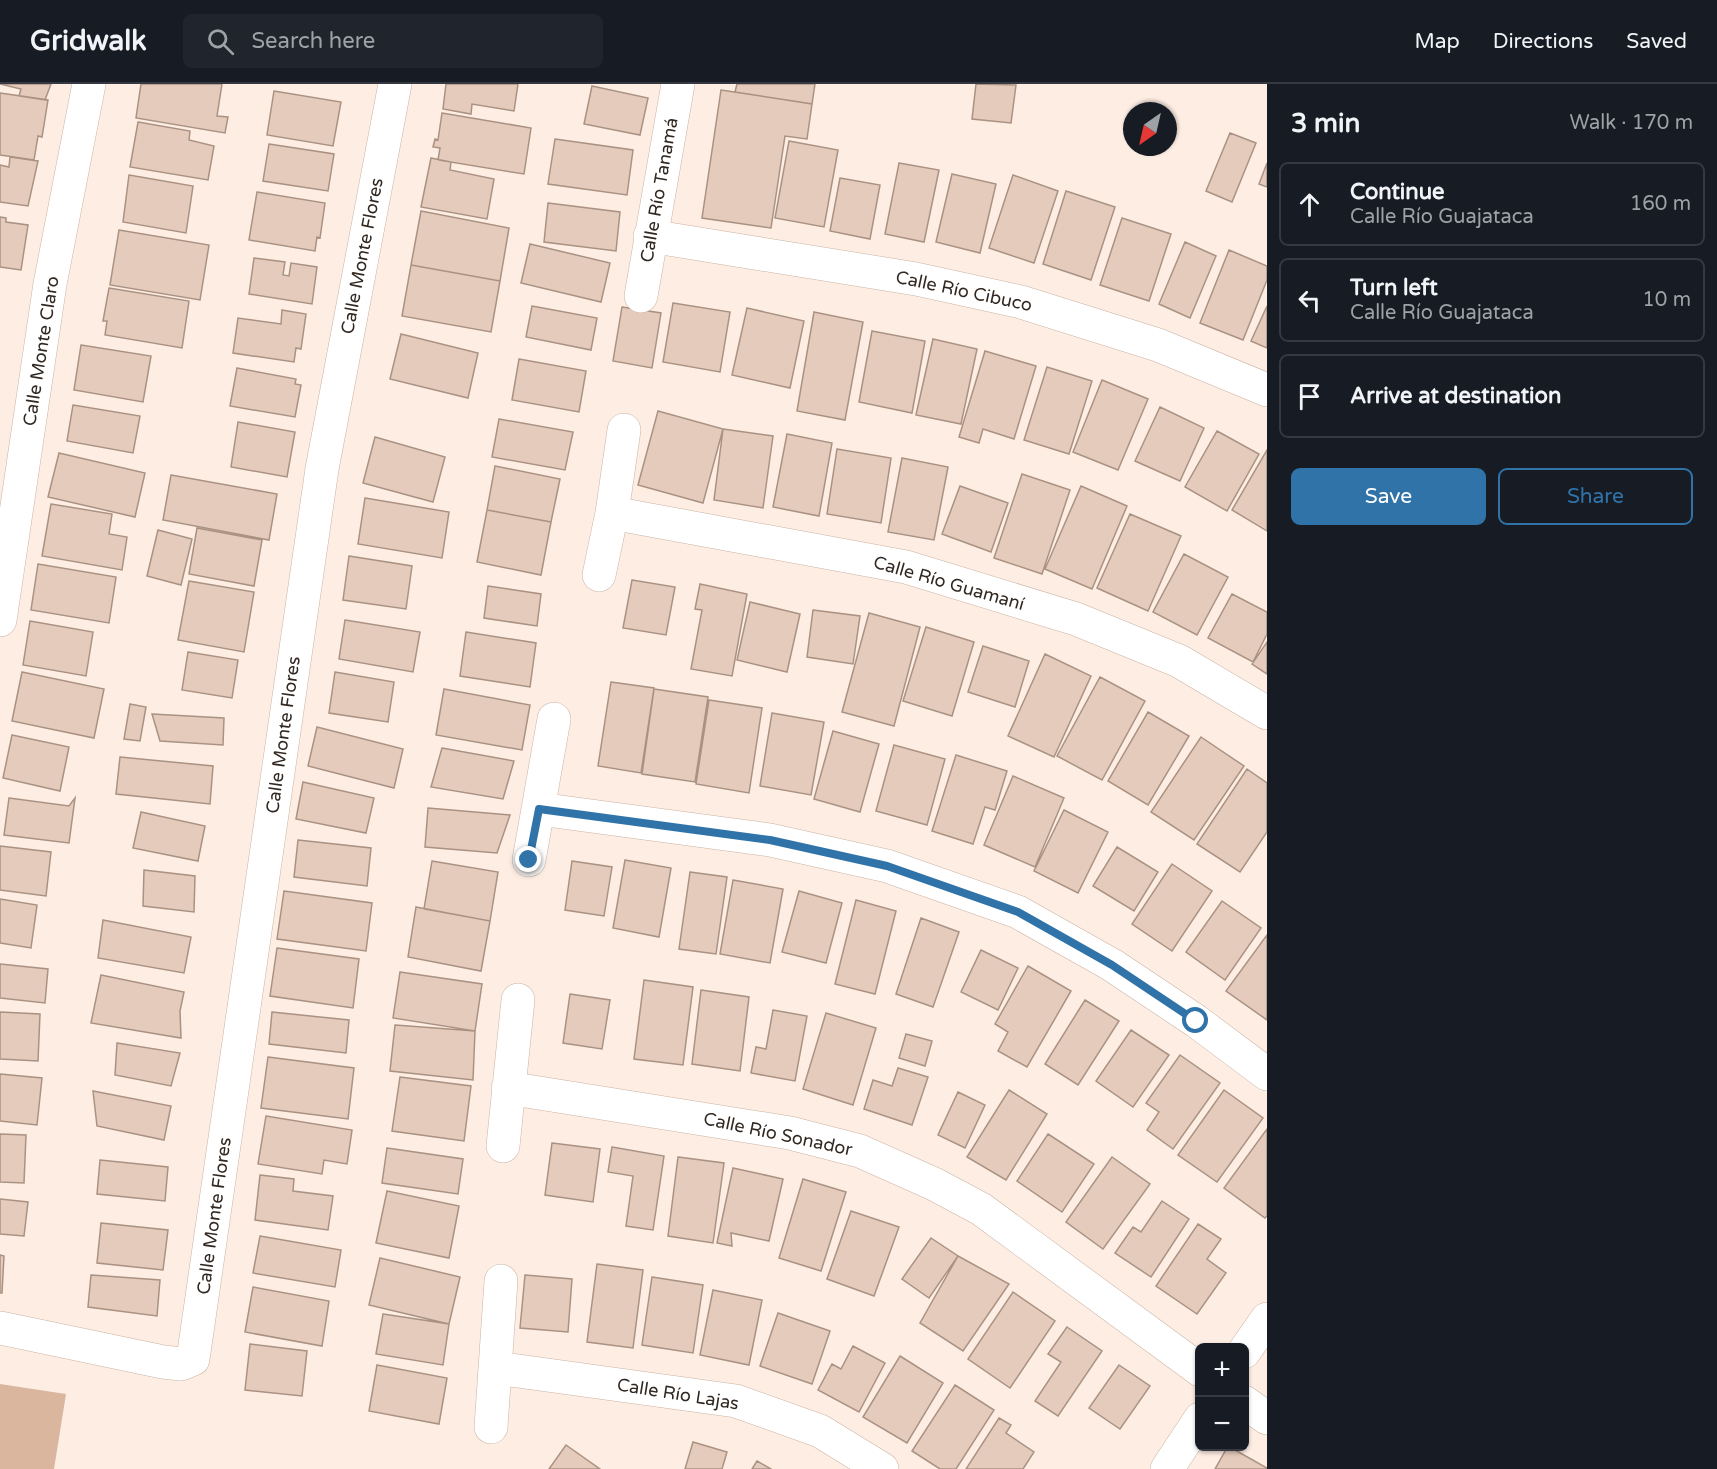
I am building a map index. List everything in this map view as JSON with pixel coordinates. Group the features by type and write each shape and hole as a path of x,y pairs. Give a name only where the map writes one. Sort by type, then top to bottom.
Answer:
{"street":[{"name":"Calle Monte Claro","path":"0,620 50,284 89,84"},
{"name":"Calle Monte Flores","path":"0,1328 163,1362 181,1364 193,1359 321,469 395,84"},
{"name":"Calle Río Tanamá","path":"640,296 678,84"},
{"name":"Calle Río Cibuco","path":"650,236 916,279 1021,302 1158,345 1267,390"},
{"path":"598,575 612,513 624,430"},
{"name":"Calle Río Guamaní","path":"612,513 906,567 1076,620 1179,661 1267,713"},
{"path":"529,860 554,719"},
{"path":"539,809 770,840 887,866 1018,912 1112,965 1196,1021 1267,1074"},
{"path":"503,1146 518,1000"},
{"name":"Calle Río Sonador","path":"508,1088 790,1133 860,1151 934,1184 981,1209 1195,1366"},
{"path":"491,1427 501,1281"},
{"path":"1249,1346 1267,1319"},
{"name":"Calle Río Lajas","path":"496,1368 736,1401 820,1431 882,1469"},
{"path":"1249,1405 1267,1418"},
{"path":"1167,1469 1195,1427"}],"shaded area":[{"path":"0,1384 66,1394 54,1469 0,1469"}],"building":[{"path":"0,84 51,84 45,100 19,96 21,89"},
{"path":"141,84 222,84 217,116 228,117 225,133 136,118"},
{"path":"446,84 518,84 514,111 472,104 471,114 443,109"},
{"path":"737,84 815,84 812,104 735,92"},
{"path":"976,84 1016,85 1011,123 972,119"},
{"path":"592,86 648,98 640,135 584,124"},
{"path":"721,90 812,104 807,139 785,136 771,228 702,218"},
{"path":"274,91 341,102 333,146 267,135"},
{"path":"0,93 48,100 42,137 38,136 34,160 0,155"},
{"path":"442,113 531,128 524,174 438,160 440,148 433,147 435,139 438,140"},
{"path":"138,122 190,131 189,140 214,146 208,180 130,167"},
{"path":"1230,133 1256,143 1232,202 1206,191"},
{"path":"555,139 633,150 627,195 548,184"},
{"path":"789,141 838,150 824,227 775,218"},
{"path":"269,144 334,154 328,191 263,181"},
{"path":"10,157 38,161 28,206 0,202 0,165 9,167"},
{"path":"431,158 451,162 450,170 494,179 487,219 421,207"},
{"path":"899,163 939,170 924,242 885,234"},
{"path":"1267,163 1267,187 1259,184"},
{"path":"952,174 996,184 980,253 936,242"},
{"path":"129,175 193,186 186,233 123,222"},
{"path":"1013,175 1058,191 1034,263 989,248"},
{"path":"840,178 880,185 870,239 830,231"},
{"path":"1066,191 1115,207 1091,280 1043,264"},
{"path":"257,192 325,203 320,238 317,237 315,251 249,240"},
{"path":"548,203 620,212 616,251 544,242"},
{"path":"421,211 509,228 500,281 411,265"},
{"path":"0,217 6,218 6,222 28,225 21,270 0,267"},
{"path":"1122,218 1171,234 1149,301 1100,285"},
{"path":"119,230 209,245 200,300 110,285"},
{"path":"1185,242 1216,256 1190,318 1159,304"},
{"path":"530,244 610,263 601,302 521,283"},
{"path":"1229,250 1267,266 1267,280 1243,340 1200,323"},
{"path":"254,258 285,262 283,275 289,276 291,263 317,267 312,304 249,294"},
{"path":"411,265 500,281 491,332 402,316"},
{"path":"109,288 189,301 182,348 105,335 107,321 103,321"},
{"path":"673,303 730,312 720,372 663,362"},
{"path":"532,306 597,318 591,350 526,337"},
{"path":"1267,306 1267,348 1251,341"},
{"path":"622,307 661,313 652,368 613,361"},
{"path":"747,308 804,321 790,388 732,375"},
{"path":"282,310 306,314 301,349 296,348 294,362 233,353 238,318 281,324"},
{"path":"814,312 863,322 845,420 797,411"},
{"path":"872,331 925,341 912,413 859,402"},
{"path":"401,334 478,353 468,398 390,379"},
{"path":"933,339 977,349 961,424 916,415"},
{"path":"81,345 151,356 143,402 74,390"},
{"path":"985,351 1036,366 1014,439 983,429 979,443 959,437"},
{"path":"519,359 586,371 579,412 512,400"},
{"path":"1047,367 1092,381 1069,454 1024,440"},
{"path":"237,368 296,379 295,384 301,385 295,417 230,406"},
{"path":"1102,380 1148,399 1118,470 1073,452"},
{"path":"73,405 140,416 133,453 67,441"},
{"path":"1160,407 1204,428 1180,481 1135,461"},
{"path":"658,411 723,429 703,503 638,485"},
{"path":"499,419 573,432 565,470 492,457"},
{"path":"238,422 295,432 287,477 231,467"},
{"path":"723,429 773,436 763,508 714,500"},
{"path":"1217,431 1259,454 1227,511 1185,487"},
{"path":"787,434 832,443 819,516 773,507"},
{"path":"375,437 445,457 433,502 363,483"},
{"path":"837,449 891,458 881,523 827,514"},
{"path":"1267,450 1267,531 1232,510"},
{"path":"59,453 145,473 135,517 48,497"},
{"path":"902,458 948,467 934,540 888,532"},
{"path":"495,466 560,479 551,522 487,510"},
{"path":"1022,474 1070,490 1042,574 994,558"},
{"path":"171,475 277,494 269,540 163,520"},
{"path":"960,486 1008,503 991,552 942,534"},
{"path":"1081,486 1127,506 1092,589 1045,569"},
{"path":"365,498 449,512 442,558 358,544"},
{"path":"51,504 112,514 109,534 127,537 122,570 42,556"},
{"path":"487,510 551,522 541,575 477,562"},
{"path":"1130,514 1181,536 1148,611 1097,588"},
{"path":"197,528 262,540 254,586 189,574"},
{"path":"158,530 192,539 181,585 147,576"},
{"path":"1184,554 1228,577 1197,635 1153,612"},
{"path":"349,556 412,566 406,609 343,600"},
{"path":"38,564 116,577 109,623 31,610"},
{"path":"632,580 675,587 666,635 623,628"},
{"path":"189,581 254,592 244,652 178,640"},
{"path":"700,584 747,594 732,676 691,669 702,610 695,609"},
{"path":"488,586 541,594 537,626 484,618"},
{"path":"1232,594 1267,612 1267,634 1253,662 1208,638"},
{"path":"750,602 800,614 787,672 737,660"},
{"path":"813,610 860,616 853,664 807,657"},
{"path":"869,613 920,627 894,726 842,712"},
{"path":"345,620 420,632 413,672 339,659"},
{"path":"30,621 93,632 86,676 23,665"},
{"path":"926,627 974,642 952,716 903,701"},
{"path":"466,632 536,643 530,687 460,676"},
{"path":"1267,642 1267,674 1252,664"},
{"path":"983,646 1029,661 1015,707 968,692"},
{"path":"188,652 238,660 232,698 182,690"},
{"path":"1045,654 1091,676 1054,757 1008,736"},
{"path":"22,672 104,689 94,738 12,721"},
{"path":"335,672 394,682 388,722 329,713"},
{"path":"1100,677 1145,701 1102,780 1057,756"},
{"path":"611,682 654,688 641,773 598,766"},
{"path":"444,689 530,705 522,750 436,735"},
{"path":"654,689 708,697 695,782 642,774"},
{"path":"709,700 762,708 749,793 696,784"},
{"path":"130,704 146,707 140,741 124,739"},
{"path":"1148,712 1189,736 1148,805 1108,781"},
{"path":"772,713 824,722 811,795 760,786"},
{"path":"152,714 224,718 223,745 160,741"},
{"path":"317,727 403,749 394,788 308,766"},
{"path":"833,731 879,744 860,812 814,799"},
{"path":"12,735 69,747 60,791 3,778"},
{"path":"1201,737 1244,766 1194,840 1151,812"},
{"path":"894,745 945,759 927,825 876,811"},
{"path":"442,748 514,761 503,799 431,787"},
{"path":"956,755 1007,771 995,810 985,807 973,844 932,831"},
{"path":"120,757 213,766 210,804 116,794"},
{"path":"1247,769 1267,783 1267,832 1240,872 1197,844"},
{"path":"1013,776 1064,798 1035,867 984,845"},
{"path":"303,782 374,798 366,833 296,819"},
{"path":"9,798 69,806 75,798 69,843 4,835"},
{"path":"428,808 510,815 497,853 425,847"},
{"path":"1064,810 1108,832 1078,893 1034,871"},
{"path":"141,812 205,826 198,861 133,848"},
{"path":"298,840 371,848 367,886 294,877"},
{"path":"0,846 51,852 46,896 0,890"},
{"path":"1117,847 1158,872 1134,911 1093,886"},
{"path":"625,860 671,868 659,937 613,928"},
{"path":"432,861 498,872 490,921 424,909"},
{"path":"572,861 612,867 604,916 565,910"},
{"path":"1172,864 1212,891 1172,951 1132,924"},
{"path":"144,870 195,876 194,912 143,906"},
{"path":"690,872 727,877 716,954 679,949"},
{"path":"733,880 783,889 770,963 720,954"},
{"path":"284,891 372,903 366,951 277,939"},
{"path":"799,891 842,903 826,963 782,952"},
{"path":"0,899 37,905 31,948 0,943"},
{"path":"856,900 896,911 875,994 835,984"},
{"path":"1222,901 1261,928 1225,980 1186,952"},
{"path":"416,907 490,921 481,971 408,957"},
{"path":"921,918 959,932 933,1007 896,994"},
{"path":"103,920 191,937 184,973 98,958"},
{"path":"1267,935 1267,1020 1226,991"},
{"path":"277,948 359,959 353,1008 270,996"},
{"path":"981,950 1018,968 998,1010 961,992"},
{"path":"0,964 48,969 45,1003 0,998"},
{"path":"1028,966 1071,991 1027,1067 998,1051 1008,1032 995,1024"},
{"path":"400,972 482,984 475,1031 393,1018"},
{"path":"101,975 184,992 180,1011 181,1038 91,1023"},
{"path":"644,980 693,987 683,1065 634,1059"},
{"path":"701,990 749,997 740,1071 692,1064"},
{"path":"570,994 610,1000 602,1049 563,1043"},
{"path":"1085,1000 1119,1021 1078,1085 1045,1064"},
{"path":"773,1010 807,1016 795,1081 751,1073 756,1047 766,1049"},
{"path":"0,1012 40,1014 38,1061 0,1059"},
{"path":"272,1012 349,1020 346,1053 269,1044"},
{"path":"826,1013 876,1028 853,1105 803,1089"},
{"path":"395,1025 475,1031 473,1080 390,1071"},
{"path":"1131,1030 1169,1055 1133,1107 1096,1081"},
{"path":"906,1034 932,1041 925,1066 899,1058"},
{"path":"117,1043 180,1053 171,1086 115,1075"},
{"path":"1180,1055 1220,1083 1173,1149 1147,1130 1159,1112 1146,1103"},
{"path":"268,1057 354,1068 348,1119 261,1108"},
{"path":"898,1068 928,1077 912,1125 864,1109 873,1080 892,1086"},
{"path":"0,1074 42,1078 37,1125 0,1121"},
{"path":"400,1077 471,1086 464,1141 392,1131"},
{"path":"1009,1090 1047,1114 1006,1180 967,1157"},
{"path":"1224,1090 1263,1118 1217,1182 1178,1155"},
{"path":"93,1091 171,1106 164,1140 97,1126"},
{"path":"958,1092 985,1105 965,1148 938,1135"},
{"path":"266,1116 352,1130 347,1164 324,1160 322,1174 258,1164"},
{"path":"1267,1129 1267,1216 1265,1218 1224,1188"},
{"path":"0,1134 26,1135 24,1183 0,1182"},
{"path":"1048,1134 1094,1164 1062,1212 1017,1181"},
{"path":"552,1143 600,1149 593,1202 545,1195"},
{"path":"612,1147 664,1156 653,1230 626,1226 633,1176 608,1172"},
{"path":"387,1148 463,1159 458,1194 382,1183"},
{"path":"678,1157 724,1163 713,1243 668,1236"},
{"path":"1112,1157 1150,1184 1103,1249 1066,1222"},
{"path":"100,1160 168,1167 165,1201 97,1194"},
{"path":"733,1168 783,1179 769,1241 731,1233 732,1246 717,1243"},
{"path":"260,1175 294,1179 293,1191 333,1196 328,1230 255,1220"},
{"path":"803,1179 846,1192 821,1271 779,1258"},
{"path":"387,1191 459,1206 449,1258 376,1243"},
{"path":"0,1199 28,1202 24,1236 0,1234"},
{"path":"1162,1201 1189,1219 1151,1277 1115,1253 1133,1227 1141,1232"},
{"path":"851,1211 899,1227 874,1296 827,1279"},
{"path":"101,1223 168,1230 163,1270 97,1263"},
{"path":"1198,1224 1221,1239 1207,1259 1226,1273 1197,1314 1156,1286"},
{"path":"260,1236 341,1250 335,1287 253,1273"},
{"path":"931,1238 958,1256 929,1298 902,1279"},
{"path":"0,1255 4,1256 2,1293 0,1293"},
{"path":"958,1256 1009,1284 963,1351 920,1323"},
{"path":"380,1258 460,1277 449,1324 369,1305"},
{"path":"597,1264 643,1270 633,1348 587,1342"},
{"path":"91,1275 160,1280 157,1316 88,1307"},
{"path":"525,1275 572,1279 568,1332 520,1328"},
{"path":"652,1277 703,1285 693,1353 642,1345"},
{"path":"253,1287 329,1301 322,1346 245,1332"},
{"path":"713,1290 762,1300 749,1365 700,1355"},
{"path":"1013,1292 1055,1321 1010,1388 968,1359"},
{"path":"778,1313 830,1331 812,1384 760,1366"},
{"path":"383,1314 449,1324 443,1365 376,1354"},
{"path":"1067,1327 1102,1351 1058,1416 1035,1401 1061,1362 1048,1354"},
{"path":"250,1344 307,1351 302,1396 245,1390"},
{"path":"853,1346 885,1363 859,1412 818,1390 832,1364 841,1369"},
{"path":"900,1356 943,1383 907,1443 863,1417"},
{"path":"377,1365 447,1378 439,1424 369,1411"},
{"path":"1119,1365 1150,1386 1120,1429 1089,1408"},
{"path":"955,1385 994,1410 956,1469 940,1469 912,1451"},
{"path":"999,1418 1011,1425 1006,1433 1034,1452 1023,1469 966,1469"},
{"path":"693,1442 727,1452 722,1469 685,1469"},
{"path":"566,1445 600,1469 549,1469"},
{"path":"1225,1451 1237,1451 1267,1468 1267,1469 1215,1469"},
{"path":"757,1461 771,1469 752,1469"}],"route":[{"path":"529,860 539,809 770,840 887,866 1018,912 1112,965 1196,1021"}]}
